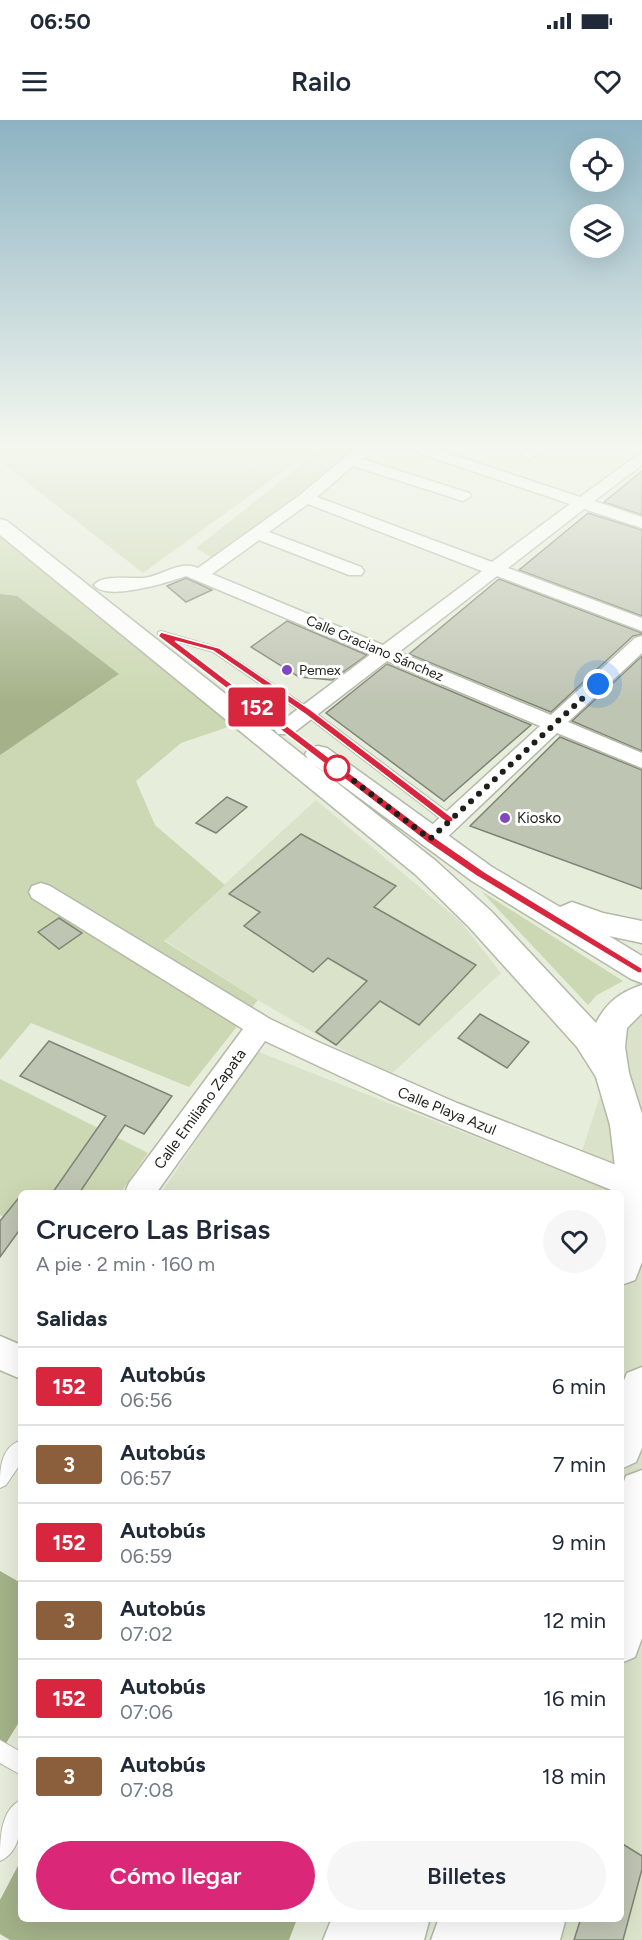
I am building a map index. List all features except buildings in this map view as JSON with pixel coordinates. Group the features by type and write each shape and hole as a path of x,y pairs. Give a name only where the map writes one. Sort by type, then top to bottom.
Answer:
{"main road":[{"path":"10,533 426,867 480,919 589,1038 612,1074 642,1111"},
{"path":"40,533 161,634 430,839 482,874 642,970"},
{"path":"482,874 598,923 642,932"},
{"path":"624,1259 632,1234 627,1187 628,1125 612,1074 606,1038 611,1024 628,1005 642,997"},
{"path":"624,1551 642,1492"},
{"path":"351,1940 358,1922"},
{"path":"396,1940 402,1922"},
{"path":"459,1940 465,1922"},
{"path":"505,1940 511,1922"}],"street":[{"path":"397,533 642,625"},
{"path":"285,729 543,533"},
{"path":"201,574 258,534 355,571"},
{"name":"Calle Graciano Sánchez","path":"103,585 148,583 187,570 201,574 554,726 642,761"},
{"path":"123,603 148,583"},
{"path":"430,839 642,642"},
{"name":"Calle Playa Azul","path":"41,892 260,1026 384,1086 627,1187"},
{"name":"Calle Emiliano Zapata","path":"141,1190 260,1026"},
{"path":"624,1632 642,1568"},
{"path":"537,1940 543,1922"}],"lane":[{"path":"161,634 216,650 308,712 450,820"},
{"path":"0,1479 18,1452"},
{"path":"0,1750 18,1762"},
{"path":"0,1850 18,1817"}],"shaded area":[{"path":"0,533 234,725 181,743 136,781 155,825 225,885 164,941 258,1000 189,1087 31,1023 0,1060"},
{"path":"92,533 198,533 143,573"},
{"path":"215,533 251,533 216,560 196,548"},
{"path":"0,594 17,596 119,674 0,755"},
{"path":"316,800 461,922 501,973 388,1077 258,1000 164,940"},
{"path":"481,891 623,981 597,995 588,1005"},
{"path":"642,966 642,1940 493,1940 499,1922 624,1922 624,1190 163,1190 256,1051 574,1176"},
{"path":"0,1079 148,1153 122,1190 18,1190 18,1224 0,1215"},
{"path":"0,1571 18,1581 18,1724 0,1753"},
{"path":"18,1866 18,1922 296,1922 289,1940 10,1940 0,1934 0,1900"}],"bus line":[{"name":"152","path":"450,820 308,712 216,650 161,634 430,839 482,874 642,970"}],"place":[{"name":"Pemex","path":"287,670"},
{"name":"Kiosko","path":"505,818"}],"route":[{"path":"337,768 430,839 598,684"}]}
